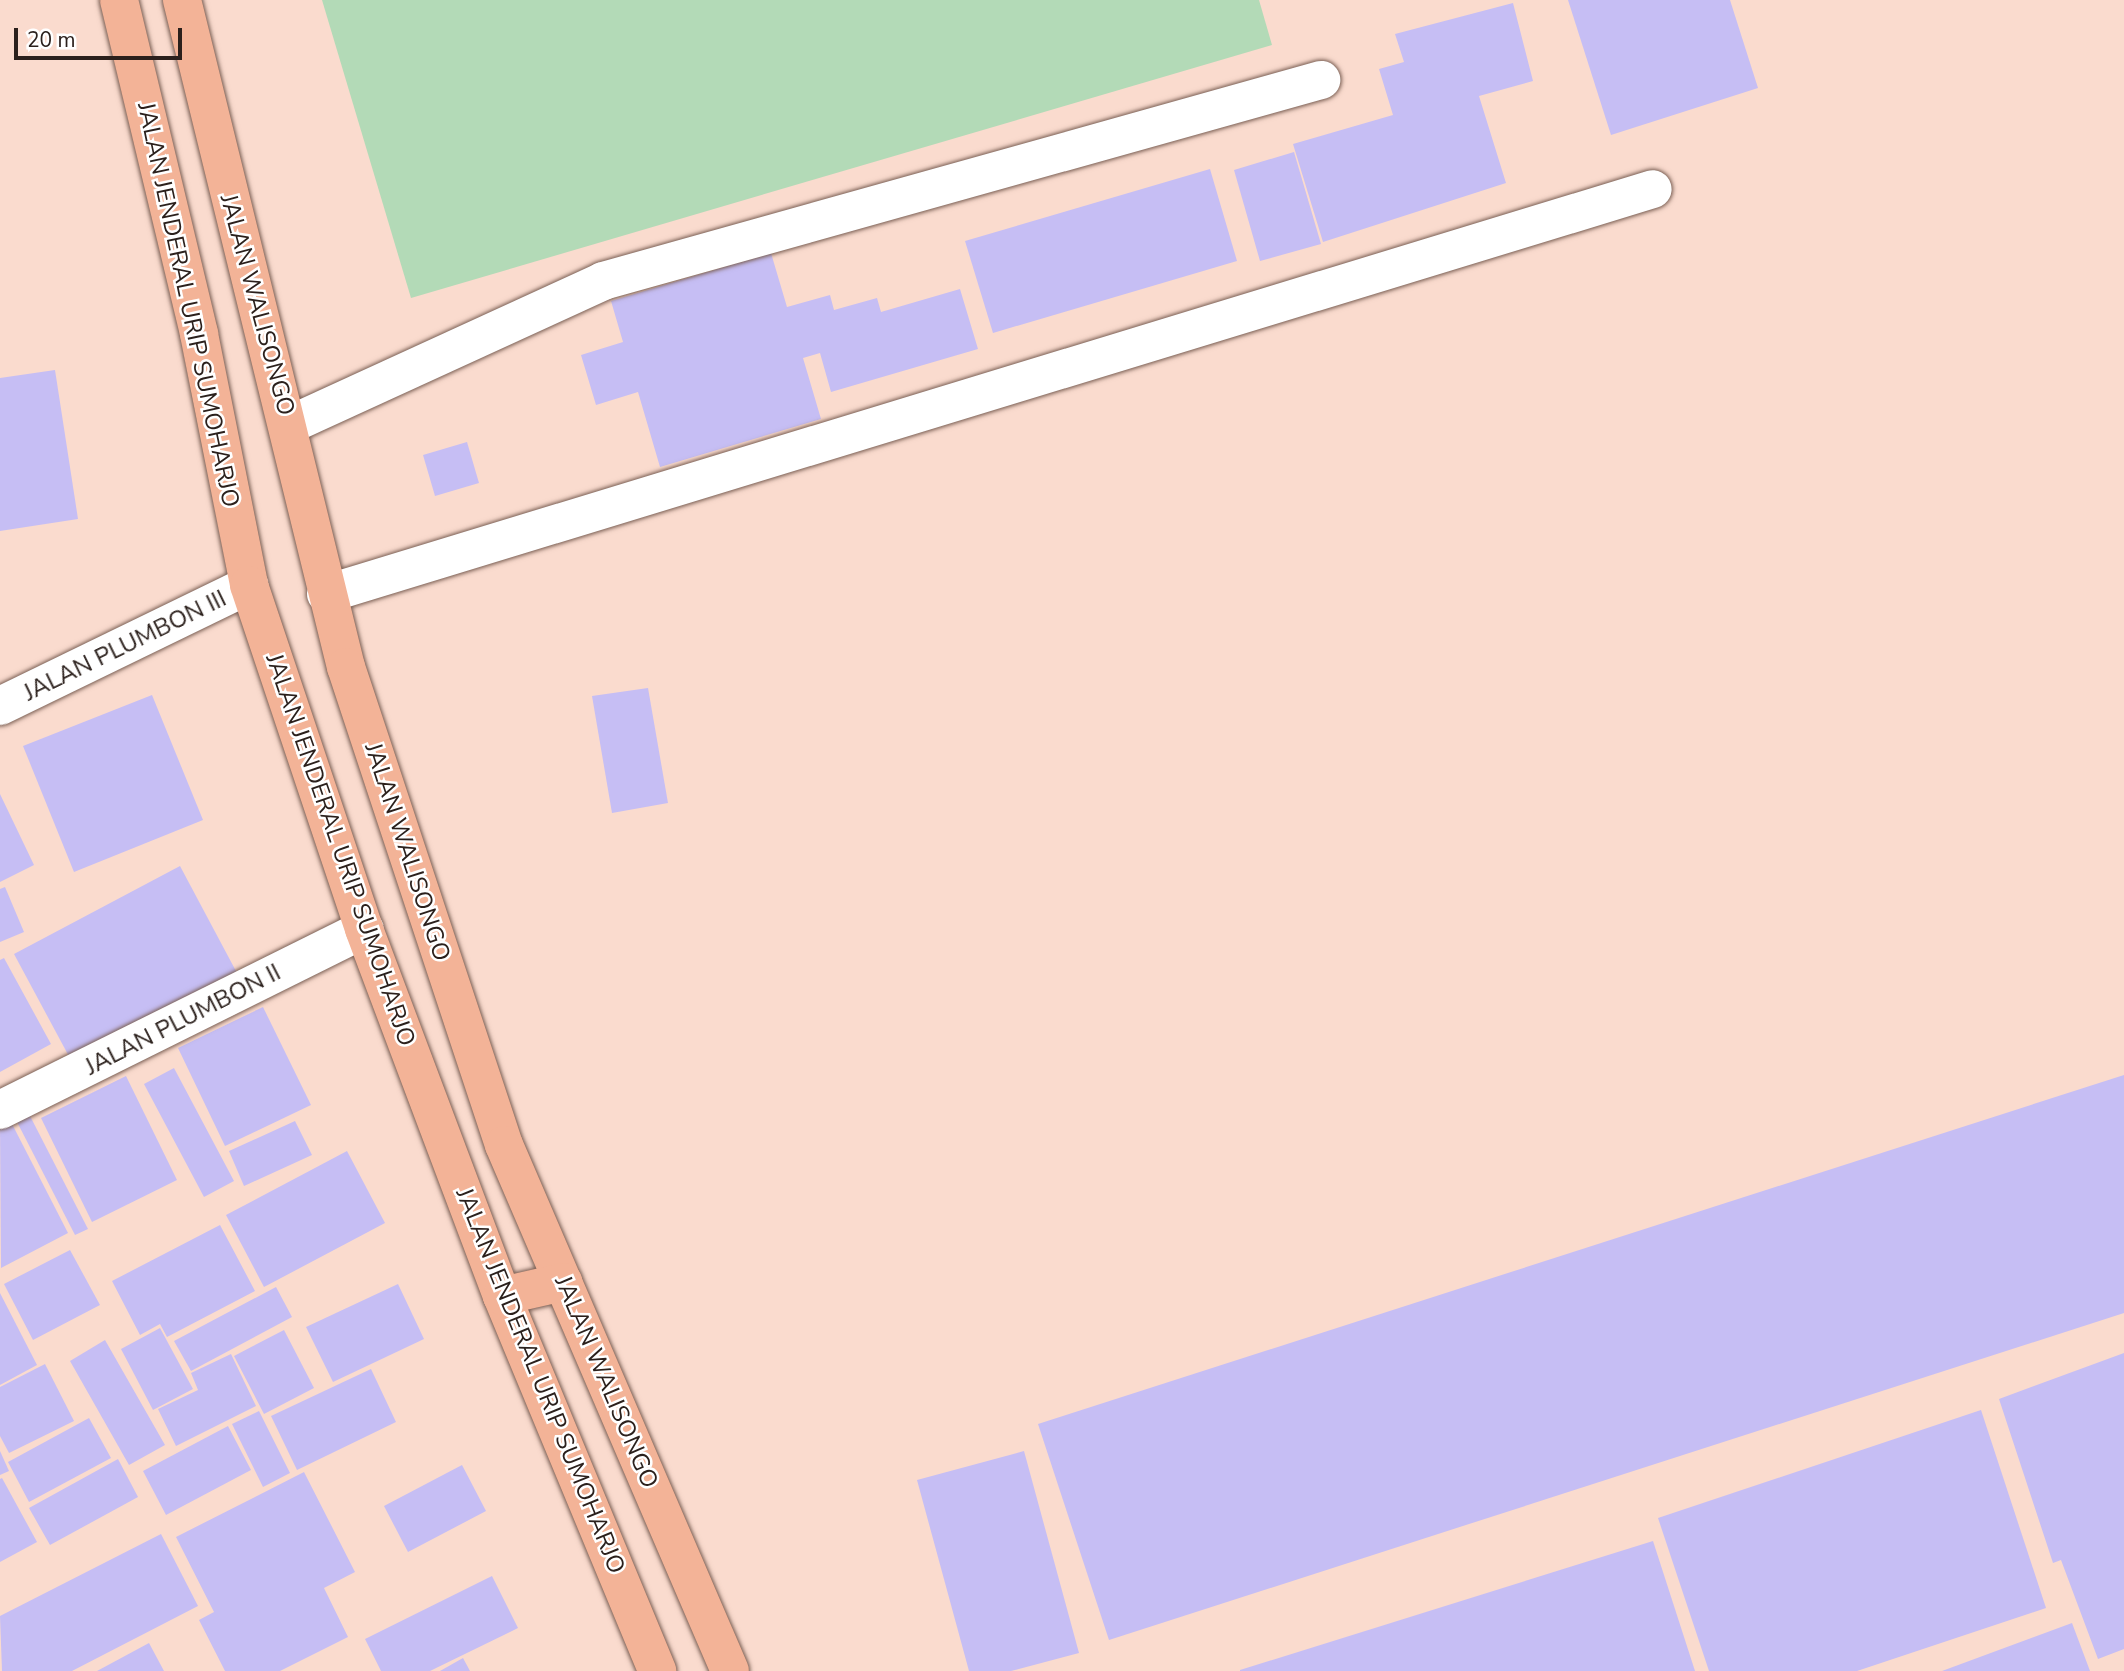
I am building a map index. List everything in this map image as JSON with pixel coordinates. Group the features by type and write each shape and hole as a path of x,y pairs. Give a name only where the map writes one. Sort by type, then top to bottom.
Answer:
{"highway":[{"name":"JALAN JENDERAL URIP SUMOHARJO","path":"119,0 199,334 249,586 364,929 502,1296 657,1671"},
{"name":"JALAN WALISONGO","path":"181,0 289,425 326,594 504,1145 730,1671"},
{"path":"502,1296 563,1282"}],"street":[{"path":"289,425 603,281 1321,80"},
{"path":"326,594 1653,189"},
{"name":"JALAN PLUMBON III","path":"0,706 249,586"},
{"name":"JALAN PLUMBON II","path":"0,1111 364,929"}],"green space":[{"path":"322,0 1259,0 1272,45 411,298"}],"building":[{"path":"1568,0 1730,0 1758,88 1611,135"},
{"path":"1513,3 1533,81 1479,96 1506,183 1323,242 1293,144 1393,115 1379,69 1404,62 1395,34"},
{"path":"1294,152 1321,244 1260,261 1234,170"},
{"path":"1210,169 1237,261 993,333 965,241"},
{"path":"771,253 787,307 830,295 834,310 877,298 881,312 960,289 978,349 831,392 820,353 803,358 821,419 660,467 638,392 596,405 581,355 623,342 611,301"},
{"path":"55,370 78,519 0,531 0,378"},
{"path":"467,442 479,483 435,496 423,455"},
{"path":"648,688 668,803 612,813 592,696"},
{"path":"152,695 203,820 74,872 23,746"},
{"path":"0,794 34,865 0,882"},
{"path":"180,866 237,973 72,1062 14,954"},
{"path":"5,887 24,932 0,942 0,889"},
{"path":"4,958 51,1044 0,1072 0,960"},
{"path":"263,1007 311,1105 225,1146 178,1048"},
{"path":"174,1068 234,1181 204,1197 144,1084"},
{"path":"2124,1075 2124,1313 1109,1640 1038,1424"},
{"path":"126,1076 177,1180 92,1222 41,1118"},
{"path":"28,1112 88,1229 75,1235 15,1118"},
{"path":"10,1120 68,1233 1,1268 0,1124"},
{"path":"295,1121 312,1155 244,1186 229,1151"},
{"path":"347,1151 385,1223 264,1287 226,1215"},
{"path":"220,1225 255,1291 167,1337 160,1324 140,1335 112,1281"},
{"path":"70,1250 100,1305 33,1340 4,1284"},
{"path":"398,1284 424,1339 333,1382 306,1327"},
{"path":"276,1287 292,1317 191,1371 174,1341"},
{"path":"0,1293 37,1365 0,1385"},
{"path":"160,1328 193,1389 153,1410 121,1349"},
{"path":"284,1330 314,1388 264,1414 234,1356"},
{"path":"105,1340 165,1445 129,1465 70,1361"},
{"path":"2124,1353 2124,1649 2098,1659 2061,1560 2053,1563 1999,1399"},
{"path":"231,1354 256,1406 176,1446 158,1409 198,1390 191,1373"},
{"path":"45,1364 74,1421 9,1453 0,1436 0,1387"},
{"path":"371,1369 396,1422 297,1470 271,1416"},
{"path":"1981,1410 2046,1608 1857,1671 1709,1671 1658,1518"},
{"path":"259,1411 290,1473 263,1487 232,1424"},
{"path":"89,1418 111,1458 29,1502 8,1462"},
{"path":"228,1426 251,1470 166,1515 143,1471"},
{"path":"0,1451 9,1471 0,1475"},
{"path":"1024,1451 1079,1653 1011,1671 969,1671 917,1480"},
{"path":"118,1459 138,1497 50,1545 29,1508"},
{"path":"462,1465 486,1511 408,1552 384,1506"},
{"path":"304,1472 355,1572 324,1588 348,1637 280,1671 225,1671 199,1620 214,1612 176,1537"},
{"path":"2,1478 37,1542 0,1562 0,1479"},
{"path":"161,1534 198,1606 72,1671 2,1671 0,1616"},
{"path":"1653,1541 1695,1671 1240,1671 1240,1670"},
{"path":"492,1576 518,1628 430,1671 381,1671 365,1639"},
{"path":"2072,1623 2090,1671 1942,1671"},
{"path":"149,1643 164,1671 97,1671"},
{"path":"463,1658 470,1671 440,1671"}]}
